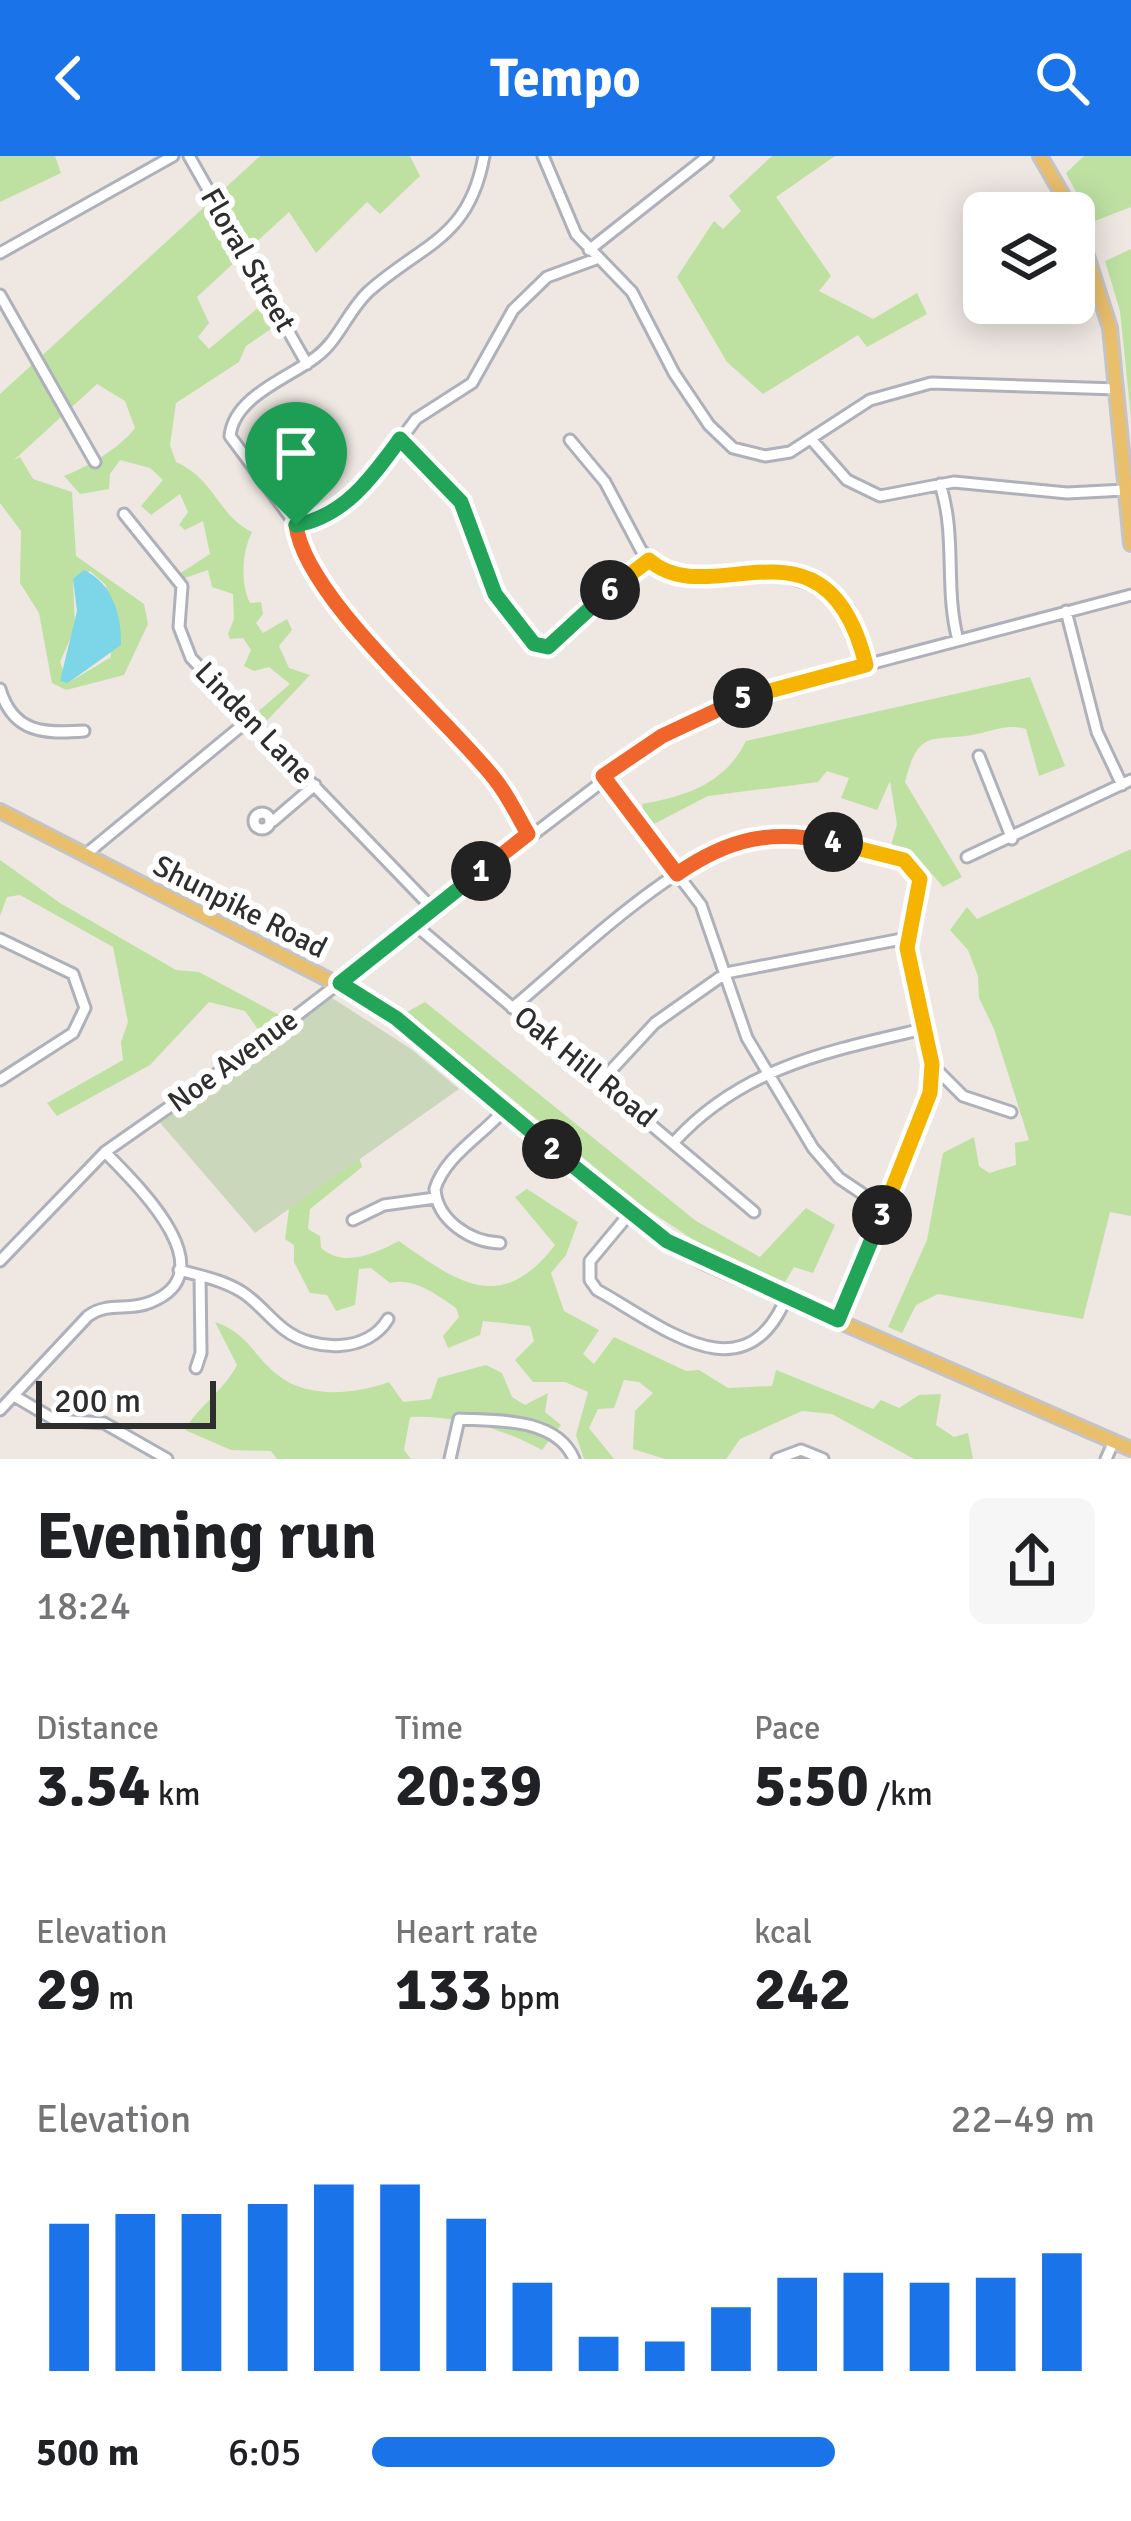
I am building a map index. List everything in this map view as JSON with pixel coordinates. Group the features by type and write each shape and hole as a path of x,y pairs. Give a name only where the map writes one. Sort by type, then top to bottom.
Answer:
{"main road":[{"path":"1040,156 1061,192"},
{"path":"1095,272 1107,314 1117,389 1131,544"},
{"name":"Shunpike Road","path":"0,811 340,983 396,1018 629,1214 703,1262 1131,1449"}],"street":[{"path":"0,253 173,156"},
{"name":"Floral Street","path":"189,156 307,364"},
{"path":"484,156 472,195 450,230 419,259 368,293 329,346 277,379 230,430 235,446 296,525 311,568 412,693 498,782 528,834"},
{"path":"543,156 568,220 592,255 632,292 674,373 726,444 775,456 811,439 870,400 931,382 1117,389"},
{"path":"296,525 335,511 374,475 416,419 472,383 513,310 547,277 592,255 708,156"},
{"path":"0,295 94,462"},
{"path":"400,439 461,502 495,594 540,647 552,644 649,560"},
{"path":"811,439 848,480 871,494 903,495 967,482 1067,493 1125,490"},
{"path":"570,440 605,482 649,560 678,576 763,569 810,584 849,609 866,665"},
{"path":"940,484 949,516 950,605 958,640"},
{"name":"Linden Lane","path":"124,514 182,586 178,627 191,658 433,909"},
{"name":"Noe Avenue","path":"2,1255 105,1152 340,983 603,776 716,708 1131,595"},
{"path":"967,857 1126,783 1097,732 1066,611"},
{"path":"0,689 12,716 43,732 84,731"},
{"path":"0,728 12,716"},
{"path":"85,855 251,718"},
{"path":"979,756 1012,839"},
{"path":"603,776 700,905 747,1038 766,1072 826,1164 885,1209"},
{"path":"273,821 315,785"},
{"path":"512,1008 677,874 729,842 782,833 904,860 916,869 921,886 907,938 932,1064 924,1118 838,1320"},
{"name":"Oak Hill Road","path":"414,924 754,1212"},
{"path":"602,1080 655,1023 726,973 907,938"},
{"path":"0,939 73,974 85,1008 73,1033 0,1080"},
{"path":"675,1141 728,1093 766,1072 803,1057 923,1029"},
{"path":"932,1064 963,1096 1011,1112"},
{"path":"500,1243 485,1242 456,1227 435,1198 443,1166 476,1142 505,1109"},
{"path":"0,1410 88,1316 105,1305 158,1299 179,1270 180,1250 170,1227 105,1152"},
{"path":"353,1220 384,1205 435,1198"},
{"path":"629,1214 590,1261 590,1280 597,1290 689,1341 717,1349 749,1346 772,1328 786,1298"},
{"path":"179,1270 236,1288 283,1329 316,1344 357,1342 382,1329 388,1319"},
{"path":"196,1368 202,1353 200,1276"},
{"path":"16,1397 47,1418 104,1423 166,1459"},
{"path":"450,1459 459,1419 508,1419 557,1439 572,1455"},
{"path":"1106,1459 1114,1441"},
{"path":"777,1459 797,1450 824,1459"}],"green space":[{"path":"0,156 55,156 61,173 0,202"},
{"path":"260,156 410,156 420,176 380,214 367,202 316,253 289,212 197,297 209,323 198,337 209,349 265,302 281,322 246,346 239,362 176,403 170,445 176,462 200,478 231,517 252,532 244,577 250,603 261,602 263,614 256,623 263,633 287,619 292,630 279,646 289,668 310,675 262,726 254,715 290,684 269,667 254,671 244,666 251,650 243,638 230,639 228,634 234,619 233,594 212,587 208,570 182,579 179,574 210,554 203,521 185,530 179,525 188,512 180,494 151,515 141,506 163,480 150,468 120,460 110,474 109,489 80,494 64,476 102,456 135,428 125,401 97,384 14,460 20,457 33,479 72,492 76,556 144,604 148,624 124,675 66,690 52,683 39,613 20,583 21,531 0,503 0,394","holes":["90,571 106,585 111,657 68,683 60,662 75,628 73,579"]},
{"path":"772,156 835,156 776,197 831,276 819,291 873,319 917,293 927,314 867,347 858,335 763,394 727,362 677,277 714,221 723,229 741,211 729,196"},
{"path":"1084,156 1131,156 1131,207 1095,221 1095,192 1076,192 1066,173"},
{"path":"1131,249 1131,418 1120,311 1105,261"},
{"path":"1030,677 1065,766 1039,776 1026,729 1013,727 930,740 910,764 905,782 962,877 943,887 925,866 891,846 897,824 890,781 877,810 841,798 849,778 827,771 818,782 708,796 648,827 642,804 703,786 727,768 746,741"},
{"path":"1131,849 1131,1216 1110,1212 1083,1319 938,1294 916,1305 902,1333 888,1327 927,1240 943,1153 974,1137 979,1166 989,1173 1016,1165 1015,1143 1029,1140 994,1029 979,998 978,976 968,950 950,930 967,907 977,919"},
{"path":"0,860 60,903 176,970 199,972 283,1017 263,1036 245,1011 209,1002 150,1065 57,1116 47,1103 123,1060 121,1042 128,1022 113,947 20,895 7,897 0,916"},
{"path":"326,994 411,1049 459,1089 255,1233 156,1118"},
{"path":"425,1002 696,1221 760,1257 806,1208 835,1225 813,1273 794,1267 785,1282 703,1246 639,1204 407,1012"},
{"path":"358,1154 362,1167 310,1209 308,1229 320,1236 321,1248 330,1254 359,1257 399,1241 460,1279 497,1286 516,1280 555,1245 515,1197 527,1189 578,1222 566,1255 551,1273 564,1311 599,1330 583,1354 594,1364 614,1337 686,1371 699,1370 728,1388 772,1386 776,1370 873,1409 881,1400 899,1408 919,1395 941,1394 936,1425 954,1437 968,1433 973,1459 914,1459 832,1414 802,1411 740,1439 726,1459 665,1459 633,1449 635,1411 653,1393 639,1382 624,1380 614,1408 598,1409 589,1428 614,1459 584,1459 576,1435 588,1392 565,1382 533,1382 515,1360 534,1341 530,1326 483,1321 480,1335 448,1348 443,1336 459,1317 456,1308 416,1285 390,1283 371,1268 359,1269 355,1305 336,1311 327,1295 310,1293 294,1262 294,1245 285,1239 290,1202"},
{"path":"215,1322 243,1338 279,1376 304,1388 348,1391 389,1382 403,1402 431,1399 438,1378 486,1365 502,1373 512,1397 525,1405 548,1393 545,1412 561,1425 542,1450 478,1425 410,1417 404,1450 411,1459 277,1459 271,1451 231,1450 185,1430 237,1365"}],"water":[{"path":"84,570 102,583 113,601 121,645 68,683 60,681 77,611 73,579"}],"route":[{"path":"400,439 461,502 501,605 527,639 544,649 649,560 666,572 684,576 778,571 837,598 849,609 866,665 716,708 662,736 603,776 677,874 729,842 782,833 904,860 919,874 921,891 910,919 907,948 932,1064 930,1093 924,1118 838,1320 703,1262 649,1229 396,1018 340,983 528,834 498,782 412,693 311,568 302,555 296,525 335,511 374,475 400,439"}]}
